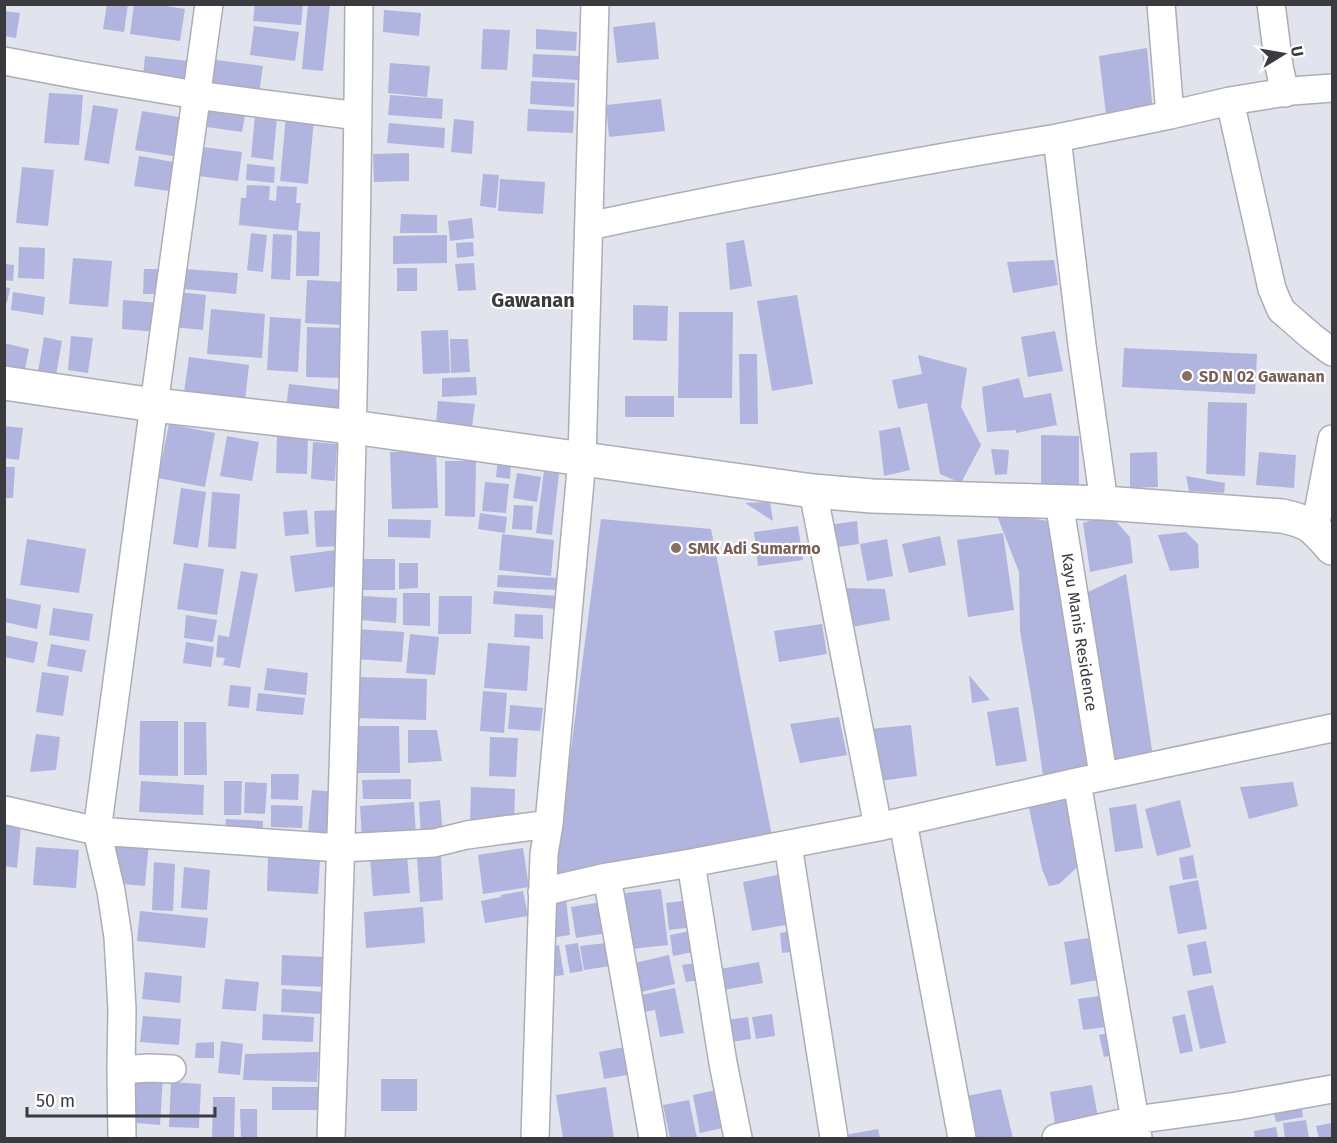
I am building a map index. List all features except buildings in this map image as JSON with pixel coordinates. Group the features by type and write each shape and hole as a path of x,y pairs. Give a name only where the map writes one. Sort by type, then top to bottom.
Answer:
{"street":[{"path":"122,1138 122,1009 118,937 111,891 97,831 209,4"},
{"path":"331,1138 352,427 359,4"},
{"path":"535,1138 544,854 549,824 582,459 595,4"},
{"path":"1161,4 1170,115"},
{"path":"1271,4 1285,93"},
{"path":"4,61 196,95 358,116"},
{"path":"589,226 945,157 1057,138 1230,101 1332,88"},
{"path":"1230,101 1272,289 1281,310 1332,352"},
{"path":"1057,138 1104,503"},
{"path":"4,382 154,405 352,427 813,491 872,496 1104,503 1282,516 1301,520 1324,538"},
{"path":"1324,538 1332,439"},
{"path":"813,491 962,1138"},
{"name":"Kayu Manis Residence","path":"1059,502 1101,762"},
{"path":"542,892 607,877 788,845 890,824 1332,728"},
{"path":"1077,782 1136,1129"},
{"path":"4,810 97,831 341,848 434,843 467,835 549,824"},
{"path":"788,845 834,1138"},
{"path":"691,863 723,1063 738,1138"},
{"path":"607,877 653,1138"},
{"path":"121,1070 149,1068 172,1070"},
{"path":"1056,1138 1136,1129 1237,1106 1332,1089"}],"place":[{"name":"SD N 02 Gawanan","path":"1187,376"},
{"name":"SMK Adi Sumarmo","path":"676,548"}],"district":[{"name":"Gawanan","path":"533,300"}]}
